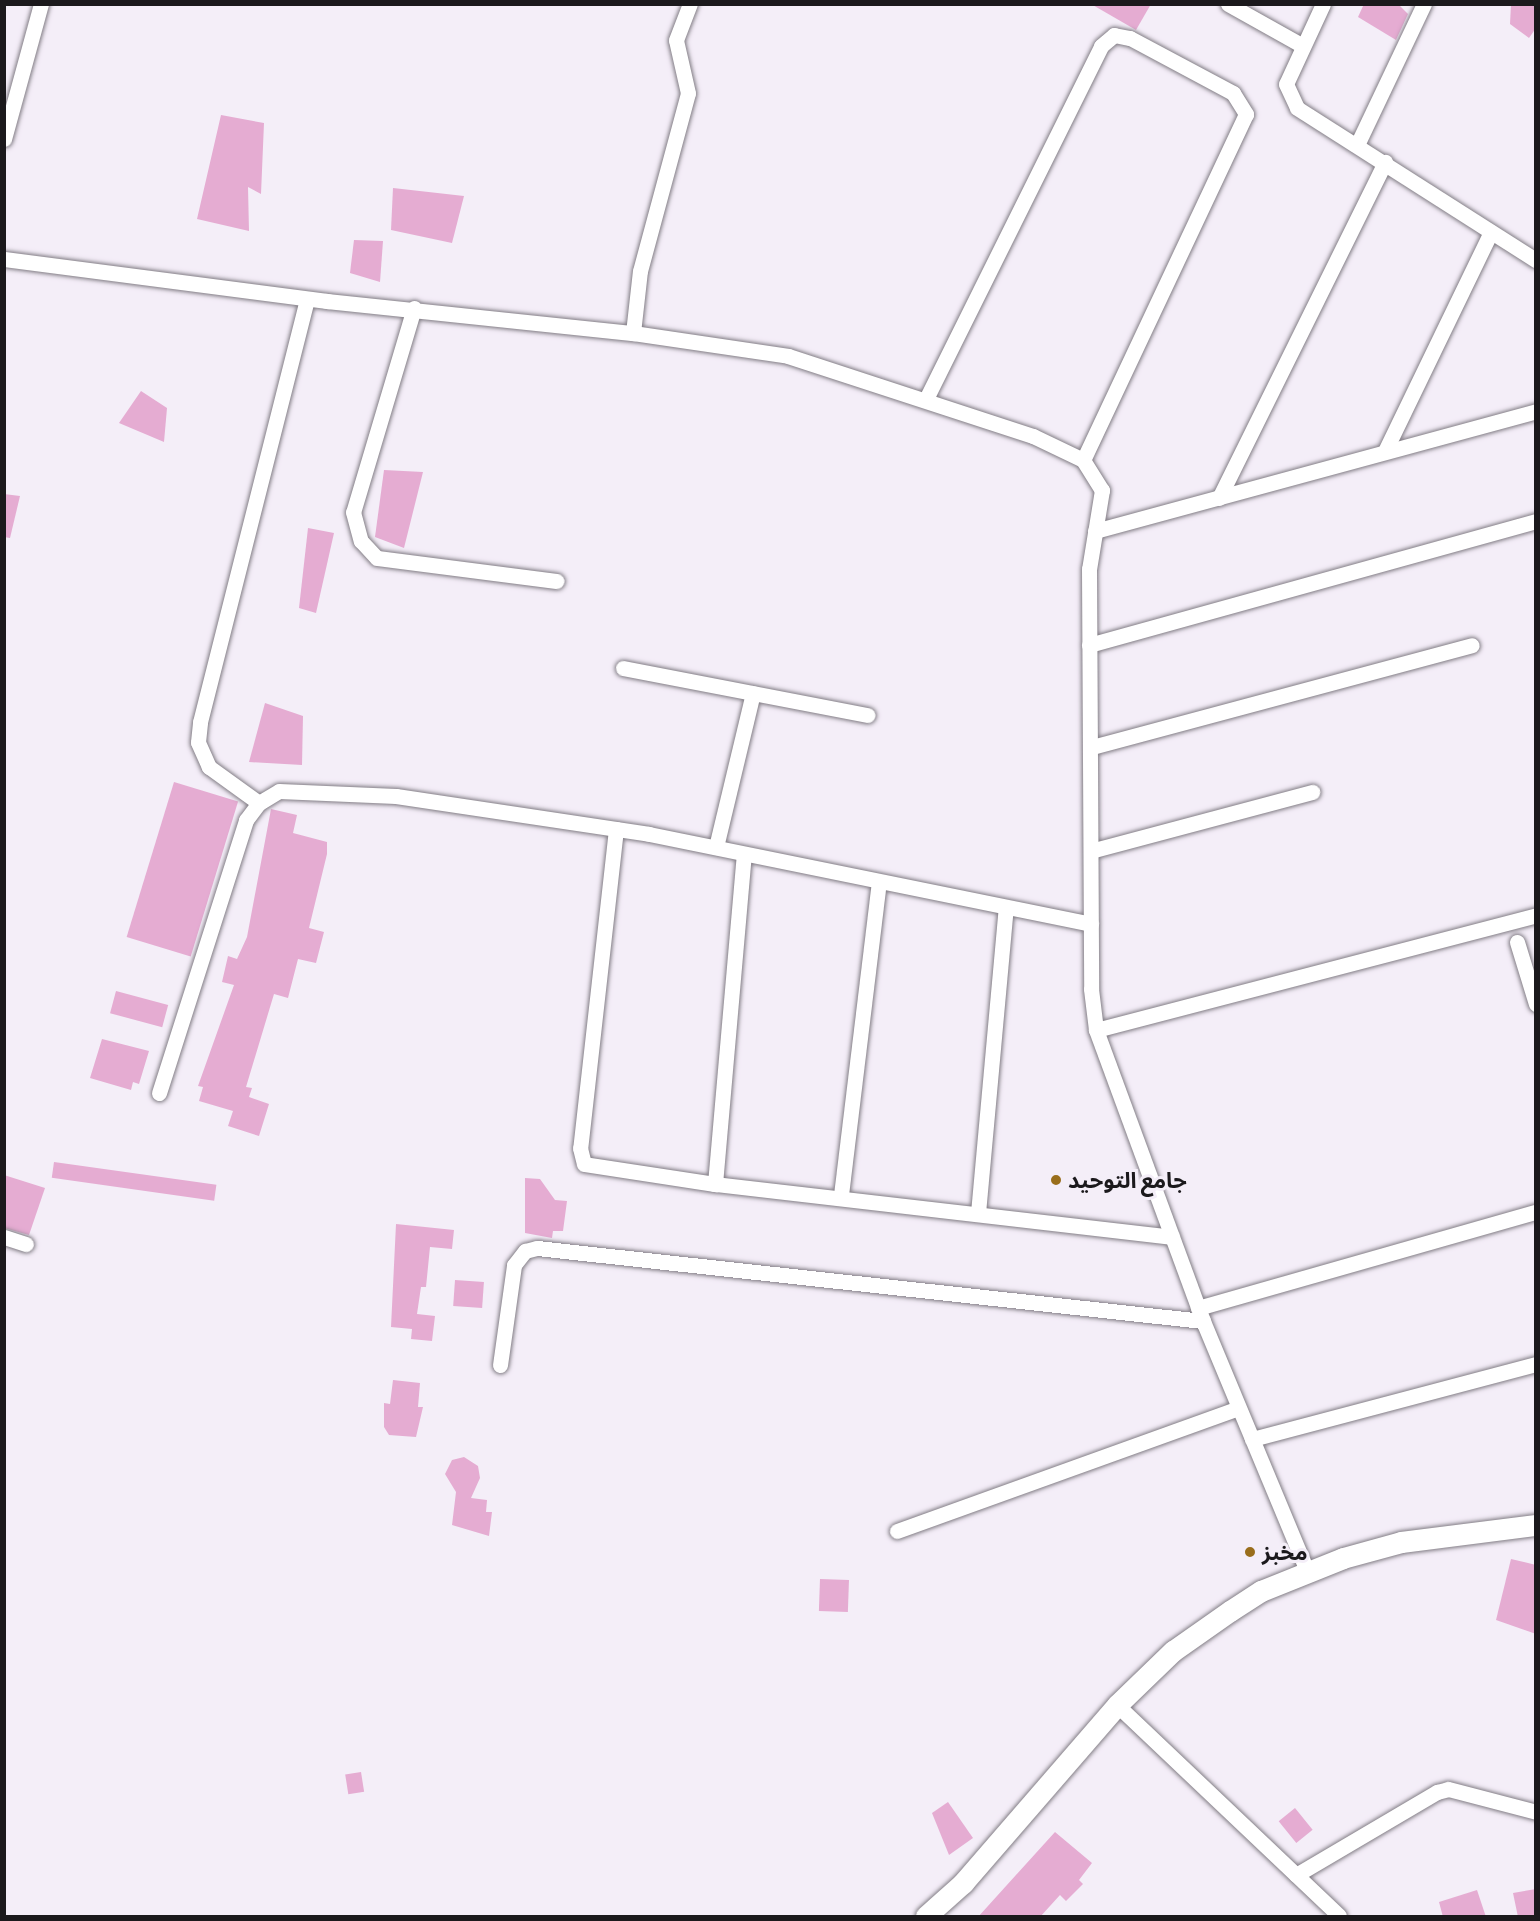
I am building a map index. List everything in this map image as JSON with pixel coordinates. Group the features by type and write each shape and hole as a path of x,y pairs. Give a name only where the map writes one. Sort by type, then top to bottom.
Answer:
{"street":[{"path":"4,138 41,4"},
{"path":"633,333 640,271 688,93 676,40 690,4"},
{"path":"1228,4 1303,46"},
{"path":"1323,4 1286,84 1290,99 1536,260"},
{"path":"1357,145 1424,4"},
{"path":"926,399 1101,46 1114,36 1130,38 1233,93 1246,114 1083,460"},
{"path":"1219,498 1385,162"},
{"path":"1386,449 1491,232"},
{"path":"4,259 307,299 414,308 633,333 788,356 926,399 1033,436 1083,460 1102,490 1095,531 1089,645 1094,850 1091,924 1096,1030 1201,1315 1307,1571"},
{"path":"259,803 209,767 198,742 200,722 307,299"},
{"path":"414,308 353,512 361,541 377,558 557,581"},
{"path":"1095,531 1219,498 1386,449 1536,411"},
{"path":"1089,645 1536,521"},
{"path":"1092,747 1472,645"},
{"path":"623,668 868,715"},
{"path":"716,847 753,693"},
{"path":"159,1093 246,820 259,803 279,791 299,790 396,796 616,829 716,847 744,855 1091,924"},
{"path":"1094,850 1312,792"},
{"path":"616,829 580,1156 590,1168 715,1184 841,1195 1172,1237"},
{"path":"715,1184 744,855"},
{"path":"841,1195 879,882"},
{"path":"978,1212 1006,908"},
{"path":"1096,1030 1536,915"},
{"path":"1517,942 1534,996"},
{"path":"500,1365 514,1265 525,1251 537,1248 1201,1315 1536,1212"},
{"path":"4,1237 26,1244"},
{"path":"1252,1439 1536,1364"},
{"path":"897,1531 1239,1408"},
{"path":"926,1917 963,1883 1117,1705 1173,1652 1230,1611 1307,1571 1401,1542 1536,1525"},
{"path":"1117,1705 1339,1917"},
{"path":"1296,1875 1437,1792 1448,1789 1536,1812"}],"building":[{"path":"1091,4 1151,4 1136,30"},
{"path":"1364,4 1398,4 1408,14 1396,40 1358,17"},
{"path":"1511,4 1536,4 1536,28 1529,38 1510,24"},
{"path":"221,115 264,123 261,194 248,187 249,231 197,219"},
{"path":"393,188 464,196 452,243 391,230"},
{"path":"354,240 383,241 380,282 350,273"},
{"path":"141,391 167,408 164,442 119,423"},
{"path":"384,470 423,472 404,548 375,537"},
{"path":"4,494 20,496 10,538 4,537"},
{"path":"308,528 334,533 316,613 299,608"},
{"path":"265,703 303,716 302,765 249,762"},
{"path":"174,782 238,802 191,957 127,937"},
{"path":"271,809 297,815 293,833 327,842 327,854 309,928 324,932 316,963 298,959 288,998 274,994 246,1087 252,1088 249,1097 269,1104 259,1136 228,1126 233,1111 199,1101 203,1087 198,1086 234,985 222,982 228,956 237,959 247,937"},
{"path":"116,991 168,1005 162,1027 110,1013"},
{"path":"102,1039 149,1051 139,1084 133,1082 131,1090 90,1078"},
{"path":"54,1162 216,1185 214,1201 52,1178"},
{"path":"4,1175 45,1188 29,1235 4,1228"},
{"path":"525,1178 540,1179 555,1200 567,1201 563,1231 553,1231 552,1238 525,1233"},
{"path":"396,1224 454,1230 452,1249 430,1247 426,1287 421,1287 417,1314 435,1316 432,1341 411,1339 412,1329 391,1327"},
{"path":"455,1280 484,1282 482,1308 453,1306"},
{"path":"393,1380 420,1383 418,1407 423,1407 416,1437 389,1435 384,1427 384,1403 390,1404"},
{"path":"464,1457 478,1466 480,1478 471,1498 487,1500 486,1512 492,1512 489,1536 452,1525 456,1492 445,1474 452,1460"},
{"path":"1511,1559 1536,1565 1536,1634 1496,1620"},
{"path":"820,1579 849,1580 848,1612 819,1611"},
{"path":"361,1772 364,1792 348,1794 345,1775"},
{"path":"948,1802 973,1838 949,1855 932,1813"},
{"path":"1295,1808 1313,1830 1296,1843 1279,1821"},
{"path":"1055,1832 1092,1863 1079,1880 1083,1884 1066,1901 1060,1895 1040,1917 978,1917"},
{"path":"1536,1889 1536,1917 1518,1917 1513,1893"},
{"path":"1477,1890 1486,1917 1443,1917 1439,1902"}],"place":[{"name":"جامع التوحيد","path":"1056,1180"},
{"name":"مخبز","path":"1250,1552"}]}
